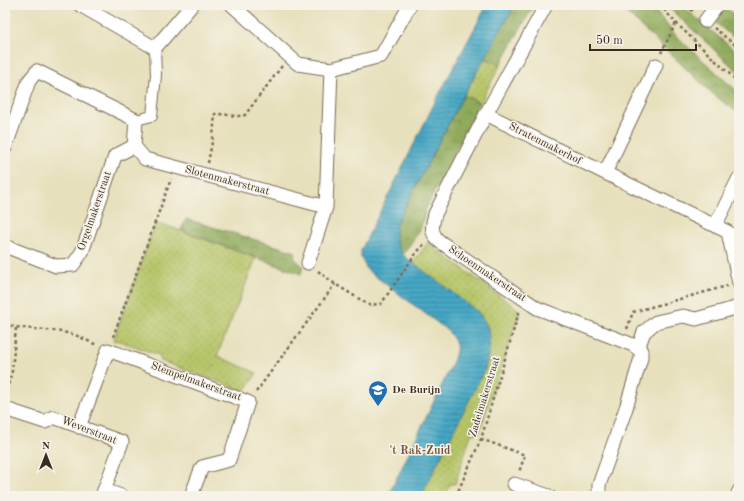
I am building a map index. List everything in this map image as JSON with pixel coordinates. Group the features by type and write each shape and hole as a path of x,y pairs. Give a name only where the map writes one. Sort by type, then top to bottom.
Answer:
{"street":[{"path":"80,5 155,48"},
{"path":"5,148 29,81 37,71 136,120 152,116 156,75 155,48 192,5"},
{"path":"232,5 294,60 332,69 381,56 410,5"},
{"name":"Schoenmakerstraat","path":"546,5 486,114 435,214 432,230 433,234 439,241 523,300 537,308 638,348"},
{"path":"705,21 717,5"},
{"path":"604,173 656,64"},
{"path":"308,263 326,207 332,69"},
{"name":"Stratenmakerhof","path":"486,114 604,173 728,232 739,283"},
{"path":"134,146 136,120"},
{"name":"Slotenmakerstraat","path":"134,146 145,159 326,207"},
{"name":"Orgelmakerstraat","path":"5,246 56,266 73,265 82,252 115,156 134,146"},
{"path":"715,226 739,178"},
{"path":"599,496 599,485 626,408 641,358 642,354 638,348 644,332 656,322 683,316 696,319 739,307"},
{"path":"80,427 108,350"},
{"name":"Stempelmakerstraat","path":"108,350 248,402 229,460 202,467 191,496"},
{"name":"Weverstraat","path":"5,408 45,422 53,417 122,442 103,493"},
{"path":"514,484 534,494 549,496"},
{"path":"737,496 739,491"},
{"path":"103,493 121,496"}],"path":[{"path":"660,5 676,23 739,83"},
{"path":"656,64 676,23"},
{"path":"206,175 213,137 215,114 245,115 294,60"},
{"path":"5,324 16,328 71,334 108,350 176,167"},
{"path":"308,263 336,284 369,305 380,304 414,256"},
{"path":"248,402 336,284"},
{"name":"Zadelmakerstraat","path":"456,496 481,439 523,300"},
{"path":"5,398 12,372 16,328"},
{"path":"481,439 525,455 514,484"}],"green space":[{"path":"515,5 534,5 500,65 485,58"},
{"path":"618,5 653,5 654,9 677,37 739,93 739,114 712,93"},
{"path":"666,5 681,5 739,54 739,73"},
{"path":"725,8 739,17 739,42 711,19"},
{"path":"485,58 500,65 480,103 464,95"},
{"path":"464,95 480,103 425,210 421,228 403,255 396,241 396,224"},
{"path":"186,219 296,252 294,258 303,266 301,274 181,230"},
{"path":"156,222 256,258 217,356 257,373 245,391 161,361 159,355 117,340 113,341"},
{"path":"429,241 435,248 520,311 479,433 471,434 455,484 450,484 446,496 421,496 485,369 490,334 487,325 478,312 413,263"}],"water":[{"path":"487,5 515,5 461,100 396,224 395,233 397,243 403,255 478,312 486,325 488,332 489,353 485,369 421,496 388,496 453,362 456,352 456,345 447,330 367,270 361,257 361,250 436,100"}],"place":[{"name":"De Burijn","path":"378,407"}],"district":[{"name":"'t Rak-Zuid","path":"420,451"}]}
